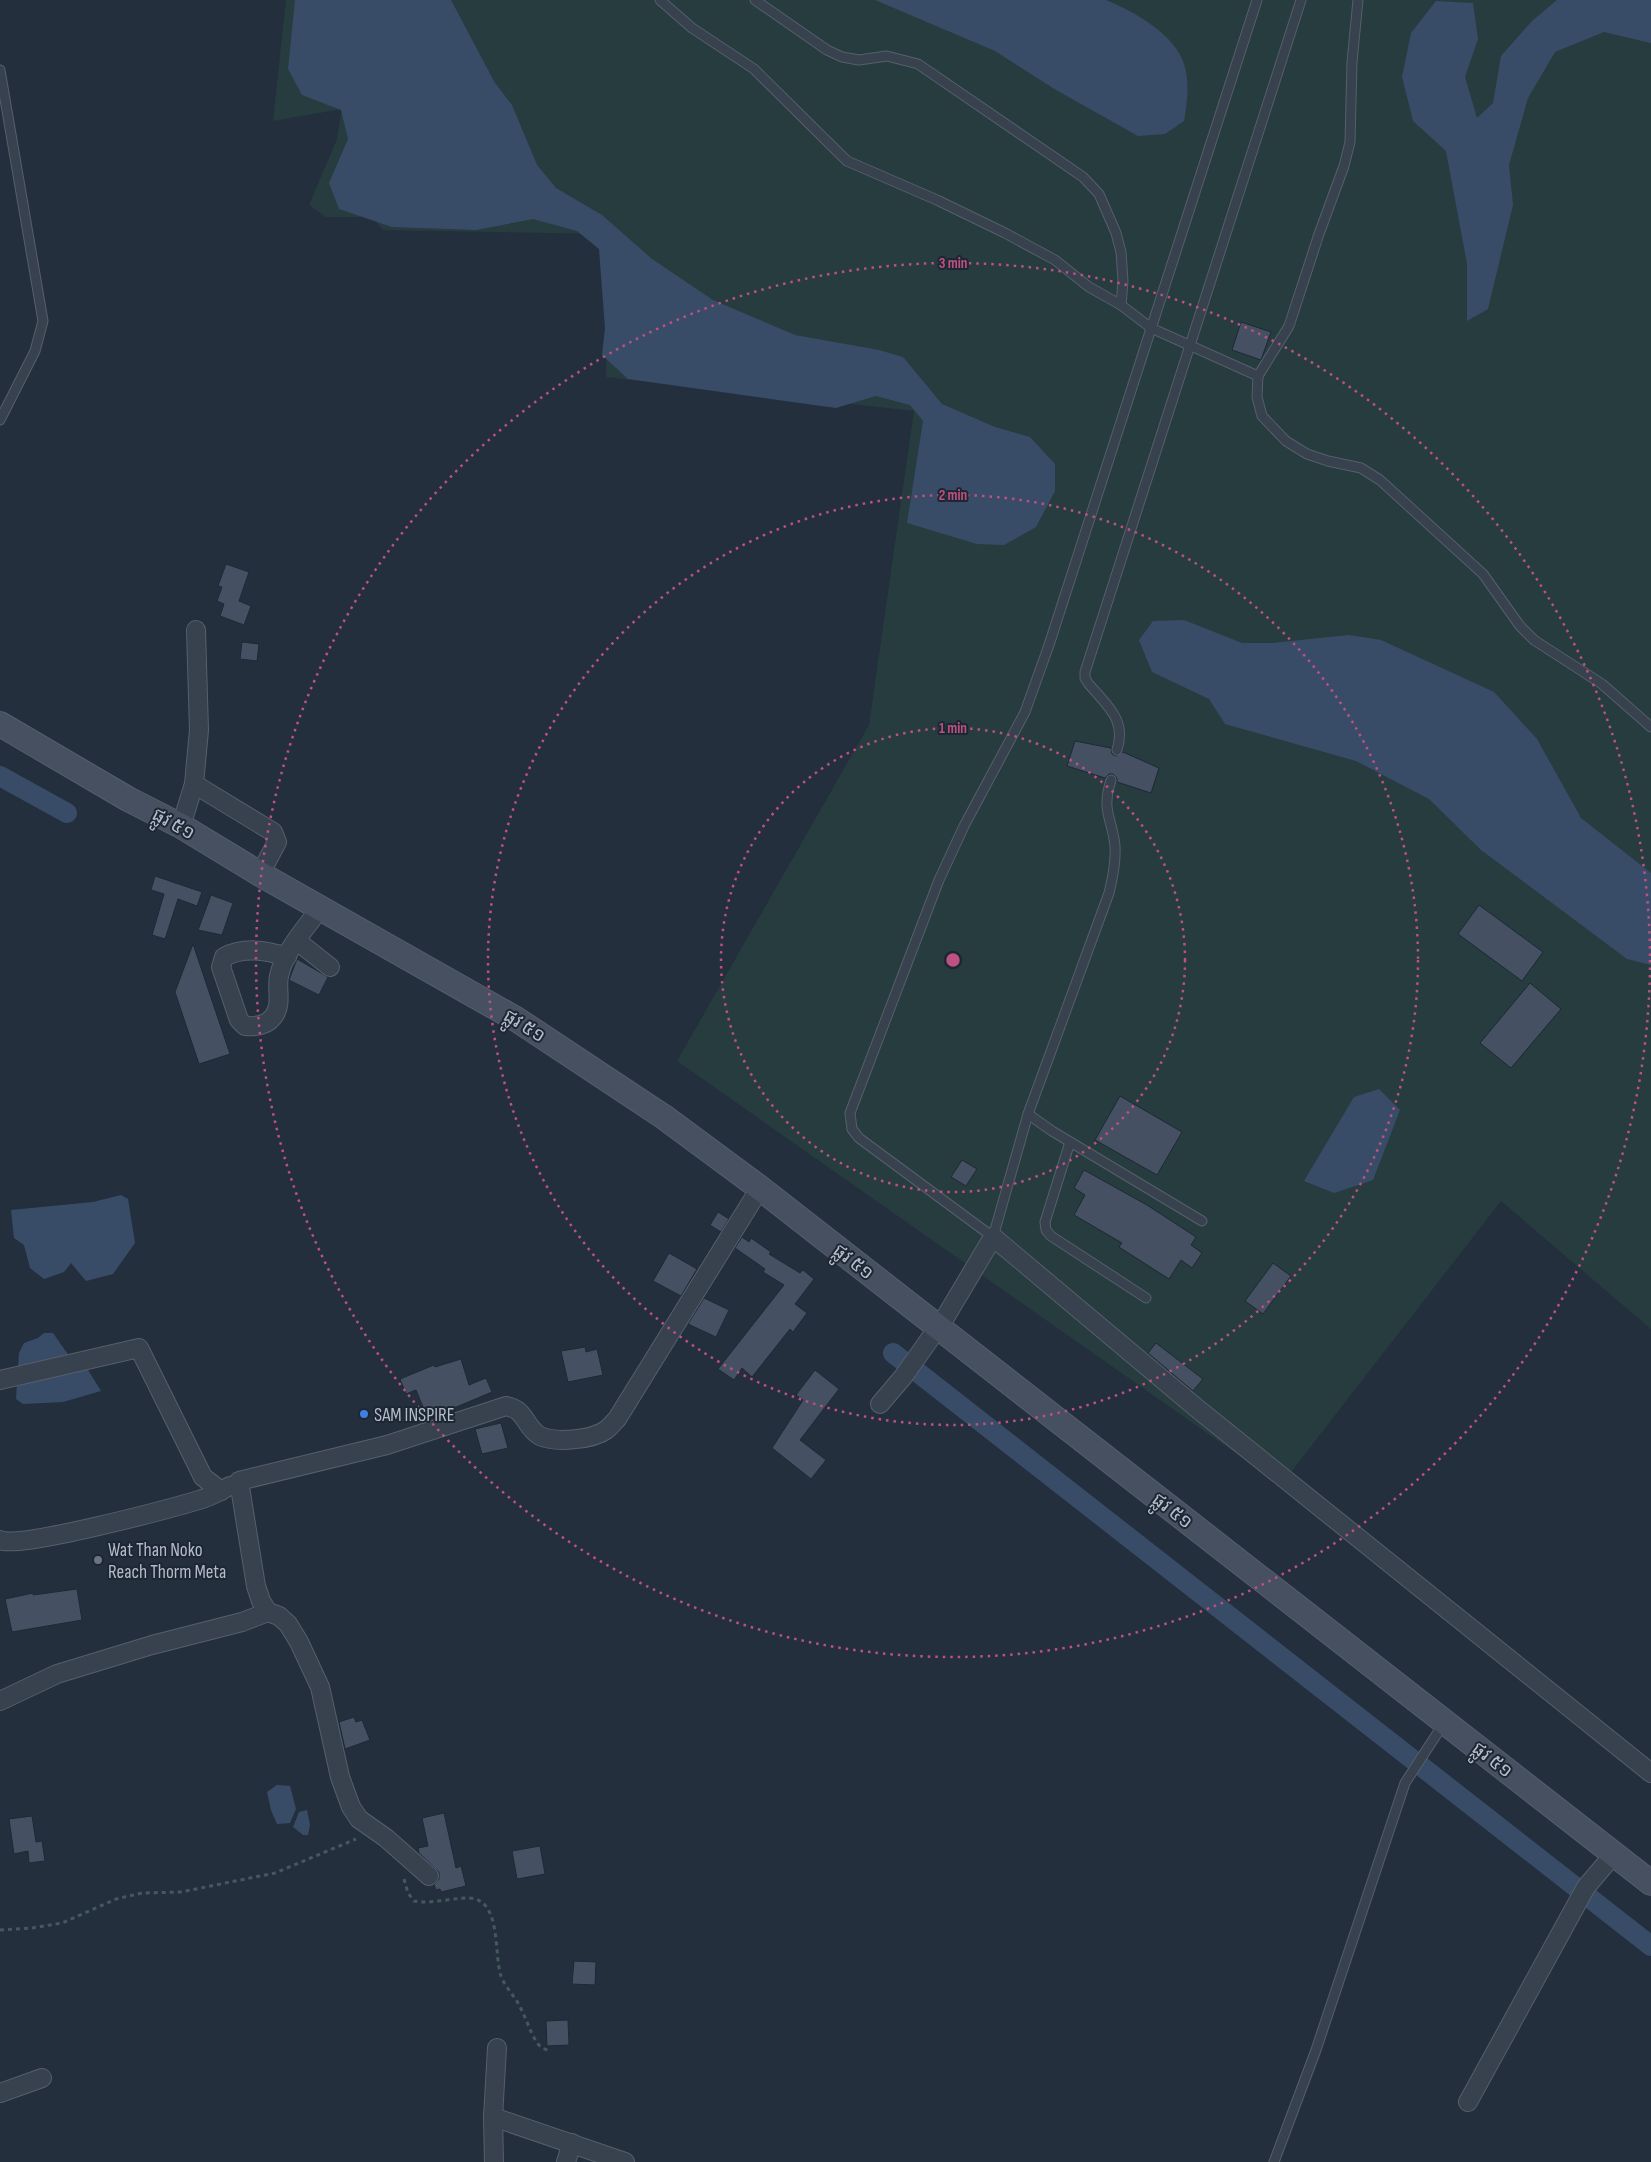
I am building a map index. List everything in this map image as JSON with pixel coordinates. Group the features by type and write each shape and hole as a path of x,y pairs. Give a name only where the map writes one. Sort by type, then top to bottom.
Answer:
{"main road":[{"name":"ផ្លូវ ៥១","path":"0,724 128,799 188,802 268,857 321,907 516,1019 664,1117 942,1322 1444,1722 1651,1883"}],"street":[{"path":"196,630 200,714 188,802 268,827 274,832 268,857"},
{"path":"286,957 269,953 243,951 232,952 224,957 221,967 239,1020 245,1026 261,1026 273,1017 279,1000 278,976 286,957 321,907"},
{"path":"297,941 330,967"},
{"path":"0,1540 8,1543 52,1536 158,1512 201,1499 239,1481 387,1445 506,1406 517,1409 540,1435 550,1438 573,1440 605,1431 617,1419 760,1188"},
{"path":"880,1404 903,1377 942,1322 992,1237 1036,1271 1199,1410 1651,1773"},
{"path":"0,1380 139,1348 203,1477 221,1491"},
{"path":"239,1481 256,1586 261,1601 268,1612 278,1616 288,1624 300,1642 320,1687 345,1792 351,1807 359,1819 386,1838 429,1876"},
{"path":"0,1701 57,1674 152,1645 242,1622 268,1612"},
{"path":"1468,2102 1590,1881 1614,1854"},
{"path":"494,2162 497,2048"},
{"path":"0,2092 42,2078"},
{"path":"494,2117 625,2162"},
{"path":"566,2162 572,2143"}],"lane":[{"path":"660,0 692,28 741,60 761,76 847,161 937,200 1004,233 1055,260 1089,286 1121,305 1151,328 1258,376"},
{"path":"755,0 827,50 842,57 859,60 888,56 918,64 1083,177 1099,194 1116,233 1121,252 1123,282 1121,305"},
{"path":"1111,780 1106,796 1106,810 1115,844 1116,863 1109,893 1028,1114 992,1237 859,1138 852,1129 850,1113 939,880 964,826 1025,712 1049,645 1257,0"},
{"path":"1117,750 1121,731 1118,720 1088,683 1085,678 1086,672 1301,0"},
{"path":"1358,0 1352,62 1351,135 1344,166 1319,234 1289,326 1258,376 1257,397 1262,416 1286,441 1307,454 1328,461 1361,468 1380,480 1483,574 1520,626 1534,640 1602,684 1651,727"},
{"path":"0,70 43,320 35,351 0,420"},
{"path":"1028,1114 1070,1142 1202,1221"},
{"path":"1070,1142 1044,1222 1046,1230 1051,1236 1146,1298"},
{"path":"1274,2162 1316,2050 1405,1783 1444,1722"}],"path":[{"path":"0,1930 62,1924 116,1899 142,1893 181,1892 275,1873 353,1841 371,1829"},
{"path":"397,1849 408,1893 414,1902 443,1902 470,1898 484,1904 489,1911 496,1933 501,1976 519,2004 538,2044 551,2051"}],"green space":[{"path":"286,0 1651,0 1651,1329 1501,1201 1281,1485 677,1061 869,725 914,411 606,377 608,234 383,230 372,217 326,217 309,205 337,139 342,109 273,121"}],"water":[{"path":"295,0 451,0 495,83 512,105 537,165 556,188 602,215 652,259 713,300 795,335 879,350 903,357 942,404 995,427 1030,437 1055,464 1055,491 1036,527 1004,545 977,544 907,523 923,421 910,405 876,396 836,408 628,379 602,355 605,328 599,249 577,231 533,219 476,230 392,227 339,209 329,183 348,139 341,110 302,95 288,69"},
{"path":"875,0 1106,0 1128,10 1152,25 1172,43 1179,53 1187,78 1187,100 1184,121 1165,134 1138,136 1056,90 995,51"},
{"path":"1557,0 1651,0 1651,43 1604,32 1555,52 1528,98 1509,165 1513,205 1488,309 1467,321 1467,264 1446,151 1413,121 1402,77 1411,33 1436,1 1473,3 1478,39 1465,77 1477,118 1493,103 1501,56 1532,21"},
{"path":"1184,620 1242,643 1272,643 1349,635 1381,640 1494,692 1537,739 1581,818 1651,873 1651,965 1627,959 1481,850 1429,799 1356,761 1225,724 1209,699 1152,672 1139,640 1153,621"},
{"path":"1379,1089 1400,1110 1373,1180 1334,1193 1304,1181 1354,1097"},
{"path":"121,1195 128,1199 135,1243 113,1274 86,1281 71,1263 64,1272 44,1279 30,1268 24,1245 14,1238 11,1210 93,1202"},
{"path":"44,1333 53,1333 74,1363 88,1370 101,1391 63,1402 23,1404 16,1399 19,1353 24,1343 38,1338"},
{"path":"277,1785 290,1786 296,1809 290,1823 277,1824 271,1810 267,1792"},
{"path":"307,1810 310,1825 308,1835 303,1835 293,1827 299,1812"}],"building":[{"path":"1241,322 1271,332 1261,360 1232,350"},
{"path":"226,564 249,572 239,601 251,606 244,625 220,616 224,604 217,601 222,587 218,586"},
{"path":"242,642 259,644 257,661 240,659"},
{"path":"1075,741 1111,748 1112,754 1116,756 1123,752 1159,768 1151,793 1117,782 1117,778 1113,774 1109,774 1105,778 1067,766"},
{"path":"155,876 202,892 197,906 178,899 165,939 152,935 164,894 151,890"},
{"path":"211,895 233,903 222,935 198,930"},
{"path":"1479,905 1543,952 1522,981 1458,934"},
{"path":"193,944 230,1054 199,1064 175,992"},
{"path":"297,959 328,977 319,995 289,980"},
{"path":"1530,983 1561,1009 1511,1068 1480,1043"},
{"path":"1120,1096 1182,1132 1157,1175 1095,1140"},
{"path":"962,1160 977,1169 966,1186 951,1177"},
{"path":"1084,1170 1147,1205 1196,1237 1191,1245 1202,1253 1192,1268 1181,1260 1169,1279 1119,1247 1122,1243 1074,1215 1085,1195 1074,1188"},
{"path":"718,1212 729,1219 721,1232 710,1225"},
{"path":"742,1237 749,1242 751,1238 771,1252 769,1254 800,1273 803,1270 814,1279 795,1304 807,1313 793,1332 790,1329 752,1377 742,1368 734,1380 718,1369 784,1285 763,1272 765,1269 735,1248"},
{"path":"669,1253 697,1269 681,1296 653,1281"},
{"path":"1273,1263 1291,1276 1263,1314 1245,1301"},
{"path":"704,1298 729,1310 716,1337 688,1324"},
{"path":"1156,1343 1203,1379 1193,1391 1148,1353"},
{"path":"585,1347 586,1352 597,1349 603,1375 568,1382 561,1351"},
{"path":"461,1359 469,1385 486,1378 492,1392 428,1419 416,1390 406,1394 400,1379 434,1365 435,1367"},
{"path":"815,1370 839,1389 800,1440 826,1460 811,1479 772,1448 803,1400 796,1395"},
{"path":"501,1423 508,1448 482,1454 475,1429"},
{"path":"77,1589 82,1620 12,1632 5,1599 33,1593 33,1595"},
{"path":"354,1717 356,1722 362,1720 370,1740 345,1749 339,1722"},
{"path":"444,1813 456,1868 461,1866 466,1886 441,1892 440,1889 436,1890 434,1885 439,1879 439,1872 419,1853 418,1848 428,1846 422,1818"},
{"path":"32,1816 36,1842 42,1841 45,1861 29,1863 28,1851 14,1854 9,1819"},
{"path":"540,1846 545,1874 517,1879 512,1851"},
{"path":"574,1961 596,1962 595,1985 572,1984"},
{"path":"568,2020 569,2045 547,2046 546,2021"}],"waterway":[{"path":"0,776 67,813"},
{"path":"893,1353 1651,1946"}],"place":[{"name":"SAM INSPIRE","path":"364,1414"},
{"name":"Wat Than Noko Reach Thorm Meta","path":"98,1560"}]}
